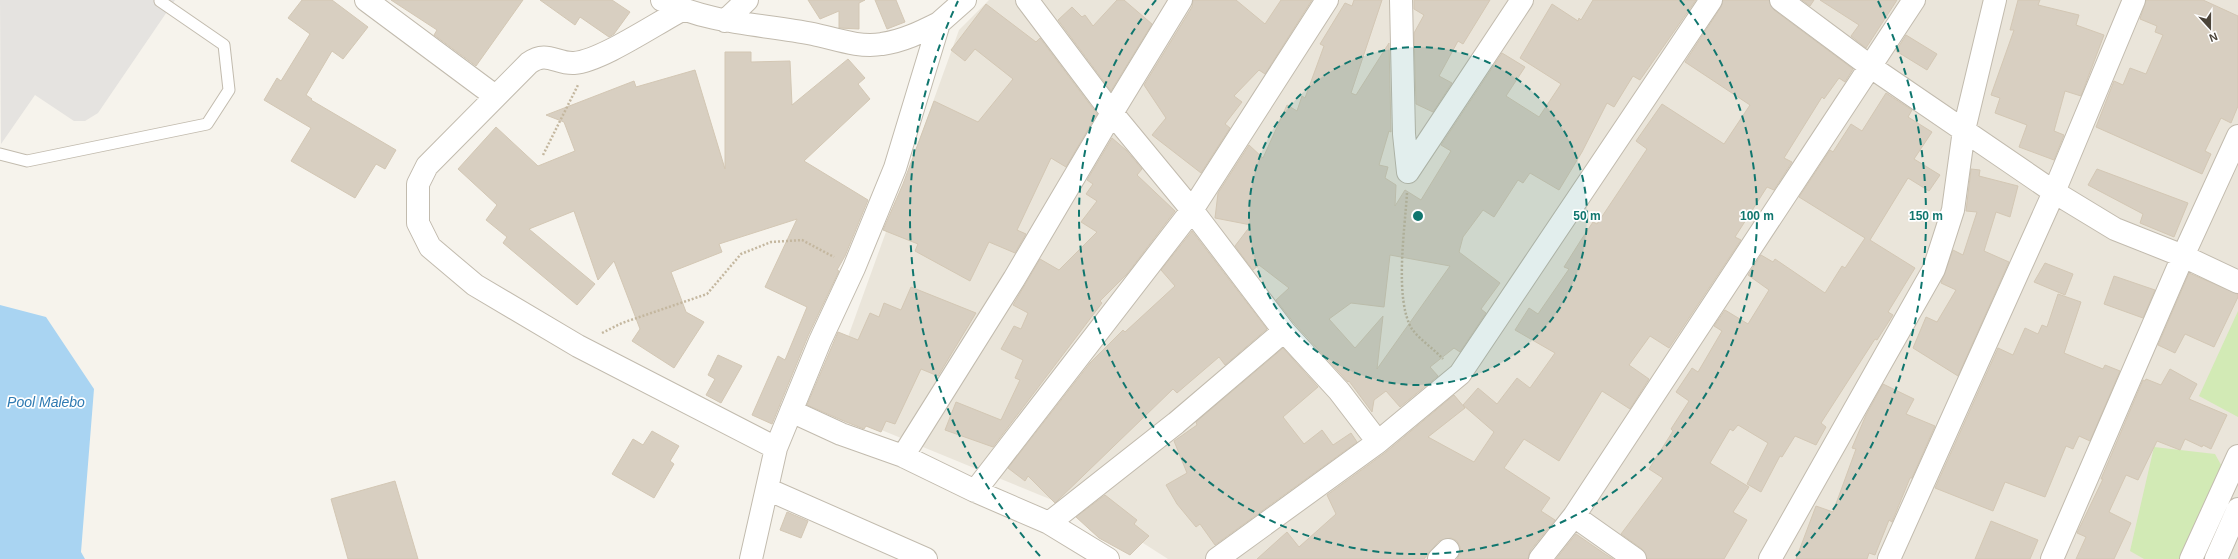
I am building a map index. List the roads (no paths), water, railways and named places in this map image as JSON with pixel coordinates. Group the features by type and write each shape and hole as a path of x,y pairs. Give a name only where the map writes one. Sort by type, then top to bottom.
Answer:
{"street":[{"path":"366,0 495,96"},
{"path":"662,0 682,10 725,21 814,34 845,43 882,45 914,36 940,23 965,0"},
{"path":"725,21 747,0"},
{"path":"1027,0 1112,113 1192,210 1284,331 1339,391 1378,442"},
{"path":"903,456 1014,279 1181,0"},
{"path":"975,491 1192,210 1327,0"},
{"path":"1401,0 1404,134 1408,172 1522,0"},
{"path":"1217,559 1378,442 1460,374 1711,0"},
{"path":"1781,0 1871,67 2054,192 2115,229 2183,256 2238,282"},
{"path":"1540,559 1574,516 1914,0"},
{"path":"1770,559 1934,269 1953,210 1964,130 1996,0"},
{"path":"1890,559 2054,192 2134,0"},
{"path":"682,10 591,60 572,63 553,58 537,57 495,96 427,166 418,184 418,222 430,247 475,285 578,346 776,448"},
{"path":"751,559 776,448 820,341 854,268 895,168 940,23"},
{"path":"2052,559 2183,256 2238,136"},
{"path":"1049,522 1176,423 1284,331"},
{"path":"791,411 841,434 903,456 975,491 1049,522 1108,559"},
{"path":"2191,559 2238,456"},
{"path":"766,489 926,559"},
{"path":"2216,559 2237,515"},
{"path":"1574,516 1628,557"}],"lane":[{"path":"0,154 27,161 206,124 229,90 224,45 160,2"}],"water":[{"name":"Pool Malebo","path":"0,305 46,317 94,389 81,552 85,559 0,559"}]}
